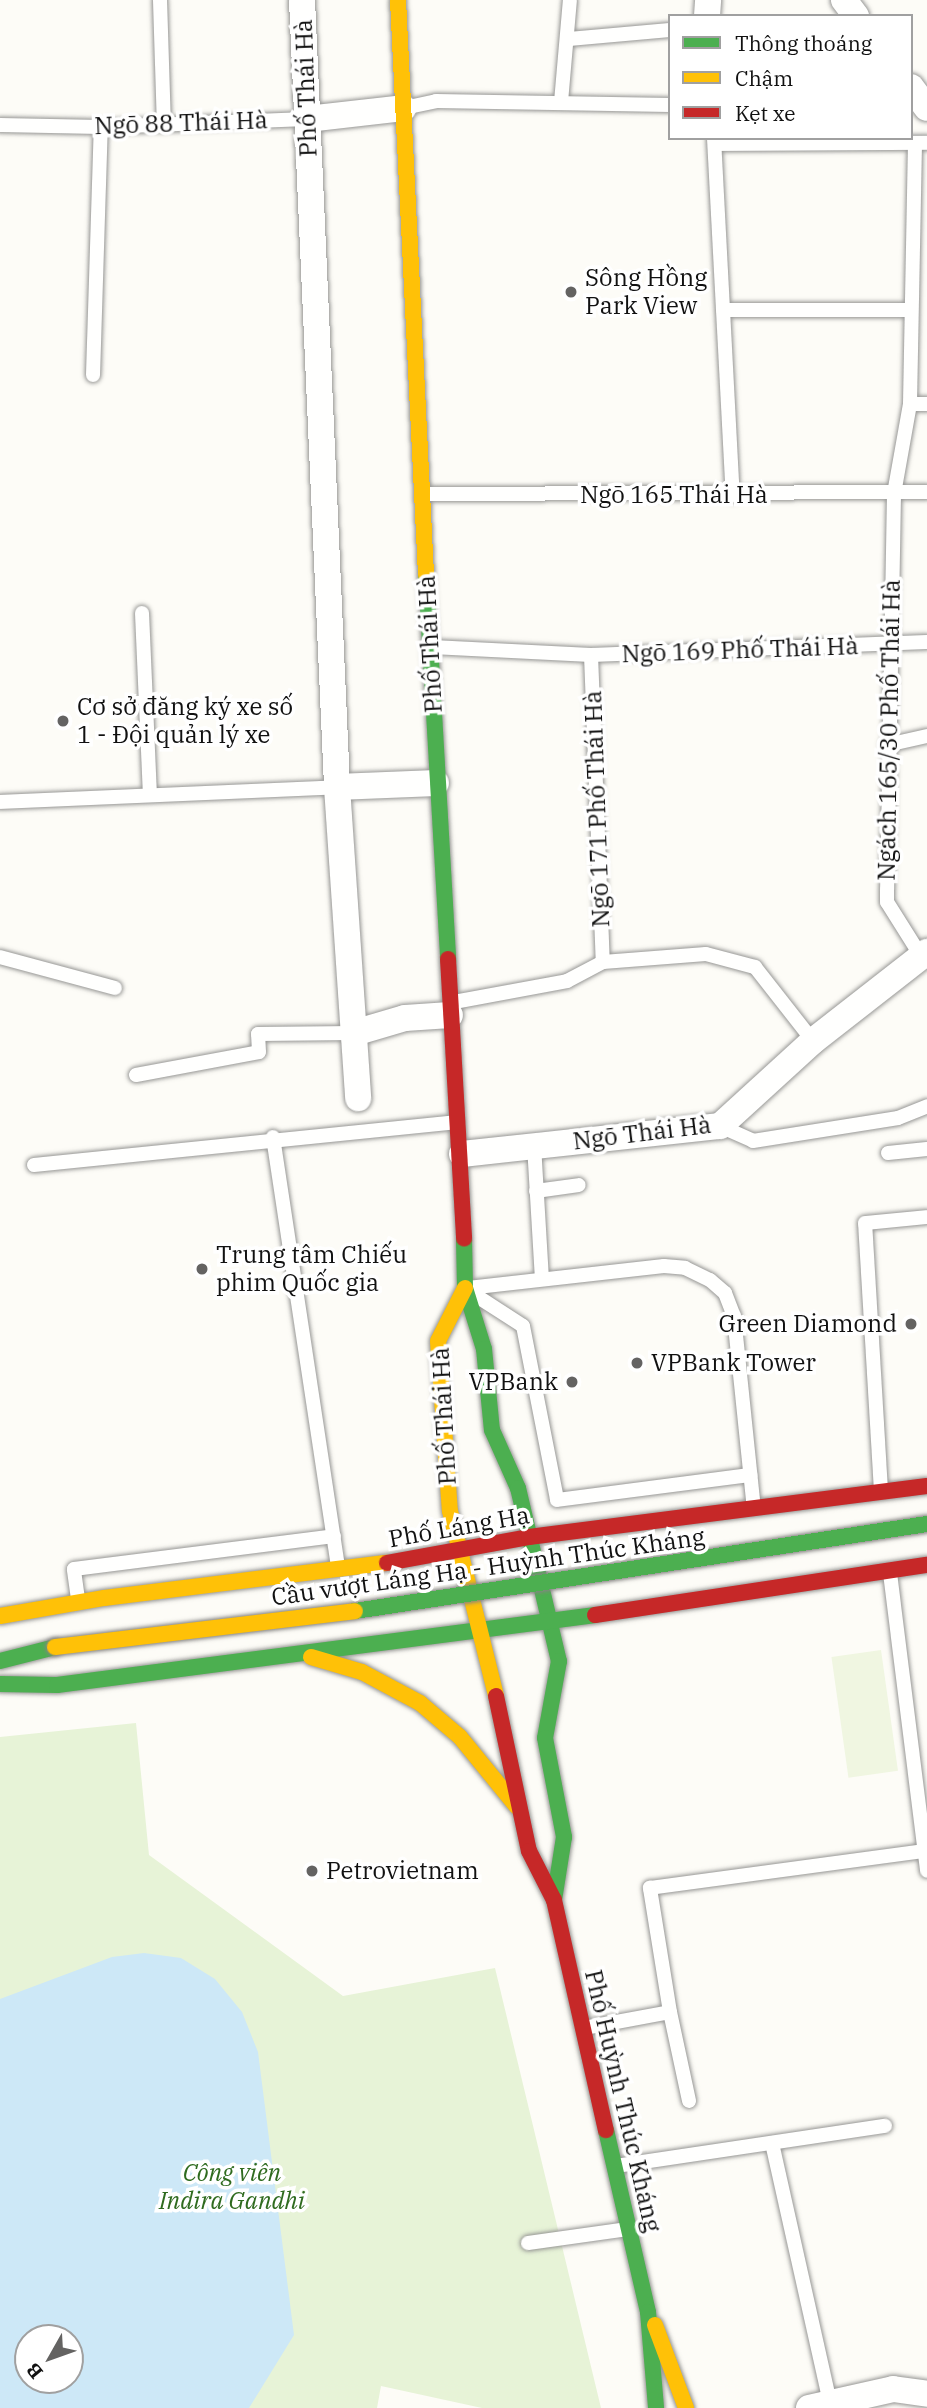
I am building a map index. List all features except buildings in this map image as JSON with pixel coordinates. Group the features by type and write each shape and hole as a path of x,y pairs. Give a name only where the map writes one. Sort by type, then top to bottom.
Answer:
{"main road":[{"name":"Phố Thái Hà","path":"398,0 436,783 449,1009 462,1154 465,1289 484,1349 492,1430 518,1488 550,1621"},
{"name":"Phố Thái Hà","path":"465,1289 438,1341 450,1511 479,1632"},
{"name":"Phố Láng Hạ","path":"0,1616 79,1603 341,1582 412,1560 529,1537 927,1486"},
{"name":"Cầu vượt Láng Hạ - Huỳnh Thúc Kháng","path":"0,1661 55,1647 326,1615 927,1524"},
{"path":"616,1525 629,1596"},
{"path":"0,1684 57,1685 296,1652 479,1632 550,1621 629,1596 890,1571 927,1565"},
{"path":"341,1582 356,1646"},
{"name":"Phố Huỳnh Thúc Kháng","path":"550,1621 559,1661 545,1738 564,1837 554,1900"},
{"name":"Phố Huỳnh Thúc Kháng","path":"479,1632 529,1851 554,1900 630,2228 648,2312 656,2408"},
{"name":"Cầu vượt Láng Hạ - Huỳnh Thúc Kháng","path":"0,1643 55,1647"},
{"path":"296,1652 362,1672 420,1703 460,1737 521,1812"},
{"name":"Phố Huỳnh Thúc Kháng","path":"648,2312 678,2376 686,2408"}],"street":[{"name":"Phố Thái Hà","path":"302,0 337,787 358,1098"},
{"path":"913,90 927,108"},
{"name":"Ngõ 88 Thái Hà","path":"307,120 403,108"},
{"path":"337,787 436,783"},
{"name":"Ngõ Thái Hà","path":"462,1154 720,1126 813,1041 924,954"},
{"path":"354,1033 449,1009"},
{"path":"820,2406 927,2395"}],"lane":[{"path":"160,0 164,125"},
{"path":"561,102 569,39 570,0"},
{"path":"569,39 668,30"},
{"path":"403,108 436,101 668,105"},
{"name":"Ngõ 88 Thái Hà","path":"0,125 101,127 307,120"},
{"path":"93,375 101,127"},
{"path":"733,495 715,141 921,143"},
{"name":"Ngách 165/30 Phố Thái Hà","path":"921,143 909,310 910,404 894,494 888,645 887,902 924,954"},
{"path":"912,239 927,239"},
{"path":"723,310 909,310"},
{"path":"910,404 927,404"},
{"name":"Ngõ 165 Thái Hà","path":"421,494 733,495 927,492"},
{"path":"142,613 150,795"},
{"name":"Ngõ 169 Phố Thái Hà","path":"430,647 591,655 927,642"},
{"name":"Ngõ 171 Phố Thái Hà","path":"591,655 603,962"},
{"path":"887,745 927,736"},
{"path":"0,802 337,787"},
{"name":"Ngõ 171 Phố Thái Hà","path":"449,1009 568,981 603,962 706,954 755,967 813,1041"},
{"path":"0,957 115,988"},
{"path":"136,1075 259,1052 258,1034 354,1033"},
{"path":"720,1126 753,1141 898,1118 927,1106"},
{"path":"34,1165 273,1137 459,1122"},
{"path":"273,1137 341,1582"},
{"path":"534,1145 542,1279"},
{"path":"888,1153 927,1149"},
{"path":"537,1191 579,1185"},
{"path":"881,1492 865,1223 927,1217"},
{"path":"465,1289 664,1266 685,1268 725,1293 734,1316 754,1510"},
{"path":"465,1289 523,1326 557,1500 750,1475"},
{"path":"79,1603 74,1569 334,1536"},
{"path":"890,1571 927,1871"},
{"path":"689,2101 670,2012 650,1888 924,1851"},
{"path":"583,2028 670,2012"},
{"path":"615,2166 885,2126"},
{"path":"772,2143 820,2406"},
{"path":"528,2244 630,2228"}],"green space":[{"path":"881,1650 898,1771 848,1778 831,1657"},
{"name":"Công viên Indira Gandhi","path":"136,1723 149,1855 343,1996 495,1968 601,2408 482,2408 381,2386 377,2408 0,2408 0,1737"}],"water":[{"path":"144,1953 181,1958 215,1979 242,2012 258,2052 294,2335 249,2408 0,2408 0,1999 112,1957"}],"traffic: fast":[{"path":"426,574 448,959"},
{"path":"464,1239 465,1288 484,1349 492,1430 518,1488 559,1661 545,1738 564,1837 554,1900"},
{"path":"355,1611 927,1524"},
{"path":"0,1684 57,1685 595,1615"},
{"path":"0,1661 55,1647"},
{"path":"606,2130 648,2312 656,2408"}],"traffic: slow":[{"path":"398,0 426,574"},
{"path":"465,1288 438,1341 450,1511 496,1696"},
{"path":"0,1616 104,1598 387,1563"},
{"path":"55,1647 355,1611"},
{"path":"311,1657 362,1672 420,1703 460,1737 517,1807"},
{"path":"655,2325 686,2408"}],"traffic: jam":[{"path":"448,959 464,1239"},
{"path":"387,1563 529,1537 927,1486"},
{"path":"595,1615 927,1565"},
{"path":"496,1696 529,1851 554,1900 606,2130"}],"place":[{"name":"Sông Hồng Park View","path":"571,292"},
{"name":"Cơ sở đăng ký xe số 1 - Đội quản lý xe","path":"63,721"},
{"name":"Trung tâm Chiếu phim Quốc gia","path":"202,1269"},
{"name":"Green Diamond","path":"911,1324"},
{"name":"VPBank Tower","path":"637,1363"},
{"name":"VPBank","path":"572,1382"},
{"name":"Petrovietnam","path":"312,1871"}]}
